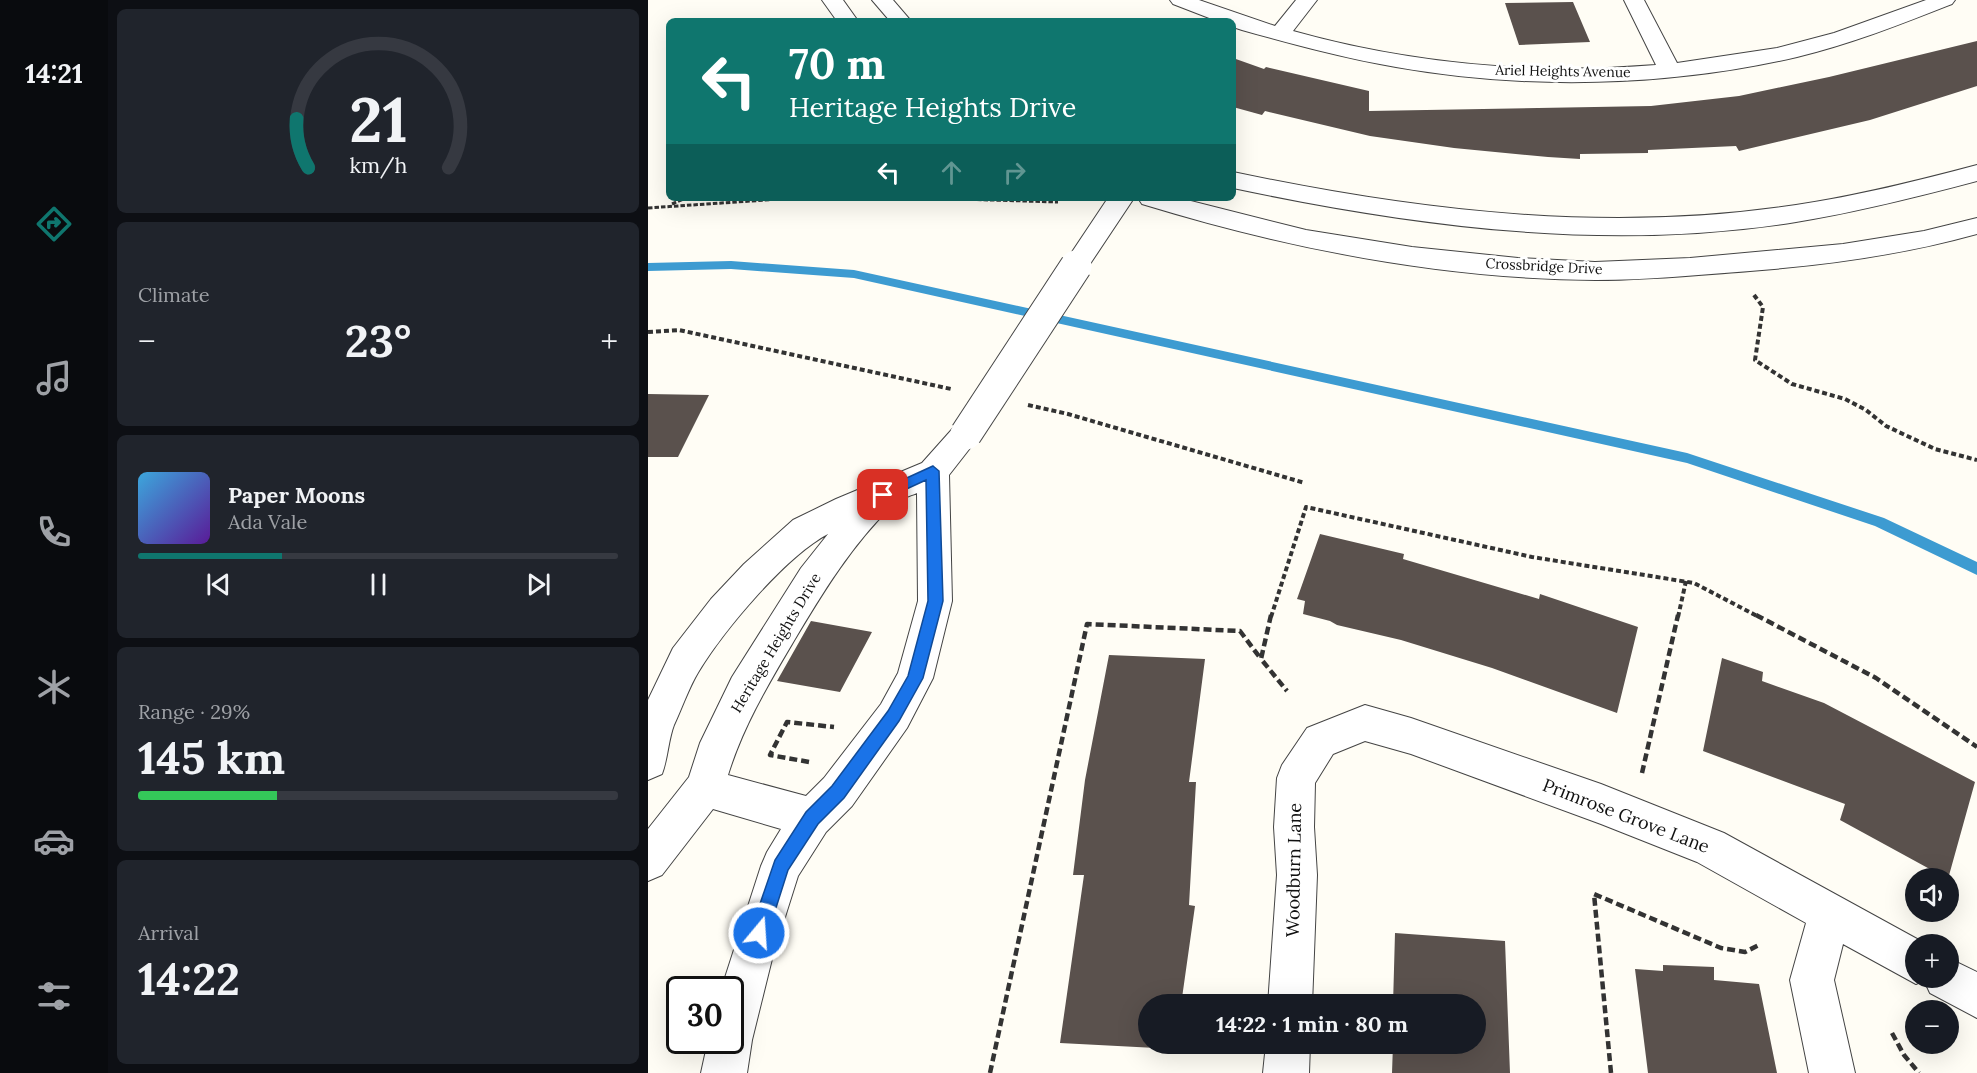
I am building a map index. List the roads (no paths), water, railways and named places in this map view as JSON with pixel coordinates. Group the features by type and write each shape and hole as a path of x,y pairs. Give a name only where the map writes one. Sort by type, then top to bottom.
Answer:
{"street":[{"path":"832,0 846,18"},
{"path":"882,0 898,18"},
{"name":"Ariel Heights Avenue","path":"1180,0 1225,18"},
{"path":"1279,35 1307,0"},
{"path":"1634,0 1669,69"},
{"name":"Ariel Heights Avenue","path":"1236,21 1279,35 1384,58 1484,70 1586,74 1733,63 1819,45 1857,34 1945,0"},
{"path":"1236,181 1318,200 1415,214 1515,223 1623,226 1743,220 1830,207 1922,189 1977,173"},
{"name":"Heritage Heights Drive","path":"648,761 654,728 686,660 723,610 756,574 805,530 847,508 883,495 933,471 966,434 1119,201"},
{"name":"Crossbridge Drive","path":"1161,201 1222,219 1335,244 1451,260 1572,270 1736,264 1812,258 1913,243 1977,226"},
{"path":"744,986 781,866 812,818 838,792 894,716 915,678 935,601 933,471"},
{"name":"Heritage Heights Drive","path":"648,861 705,788 719,744 745,689 813,578 843,539 883,495"},
{"name":"Primrose Grove Lane","path":"1320,741 1365,723 1411,736 1601,804 1710,847 1905,956"},
{"name":"Woodburn Lane","path":"1291,994 1297,875 1294,827 1296,778 1320,741"},
{"path":"705,788 812,818"},
{"path":"1829,914 1812,980 1832,1073"},
{"path":"1959,986 1977,996"},
{"path":"724,1073 728,1054"},
{"path":"1286,1073 1287,1054"}],"waterway":[{"path":"648,267 731,265 854,274 1687,458 1879,522 1977,569"}]}
